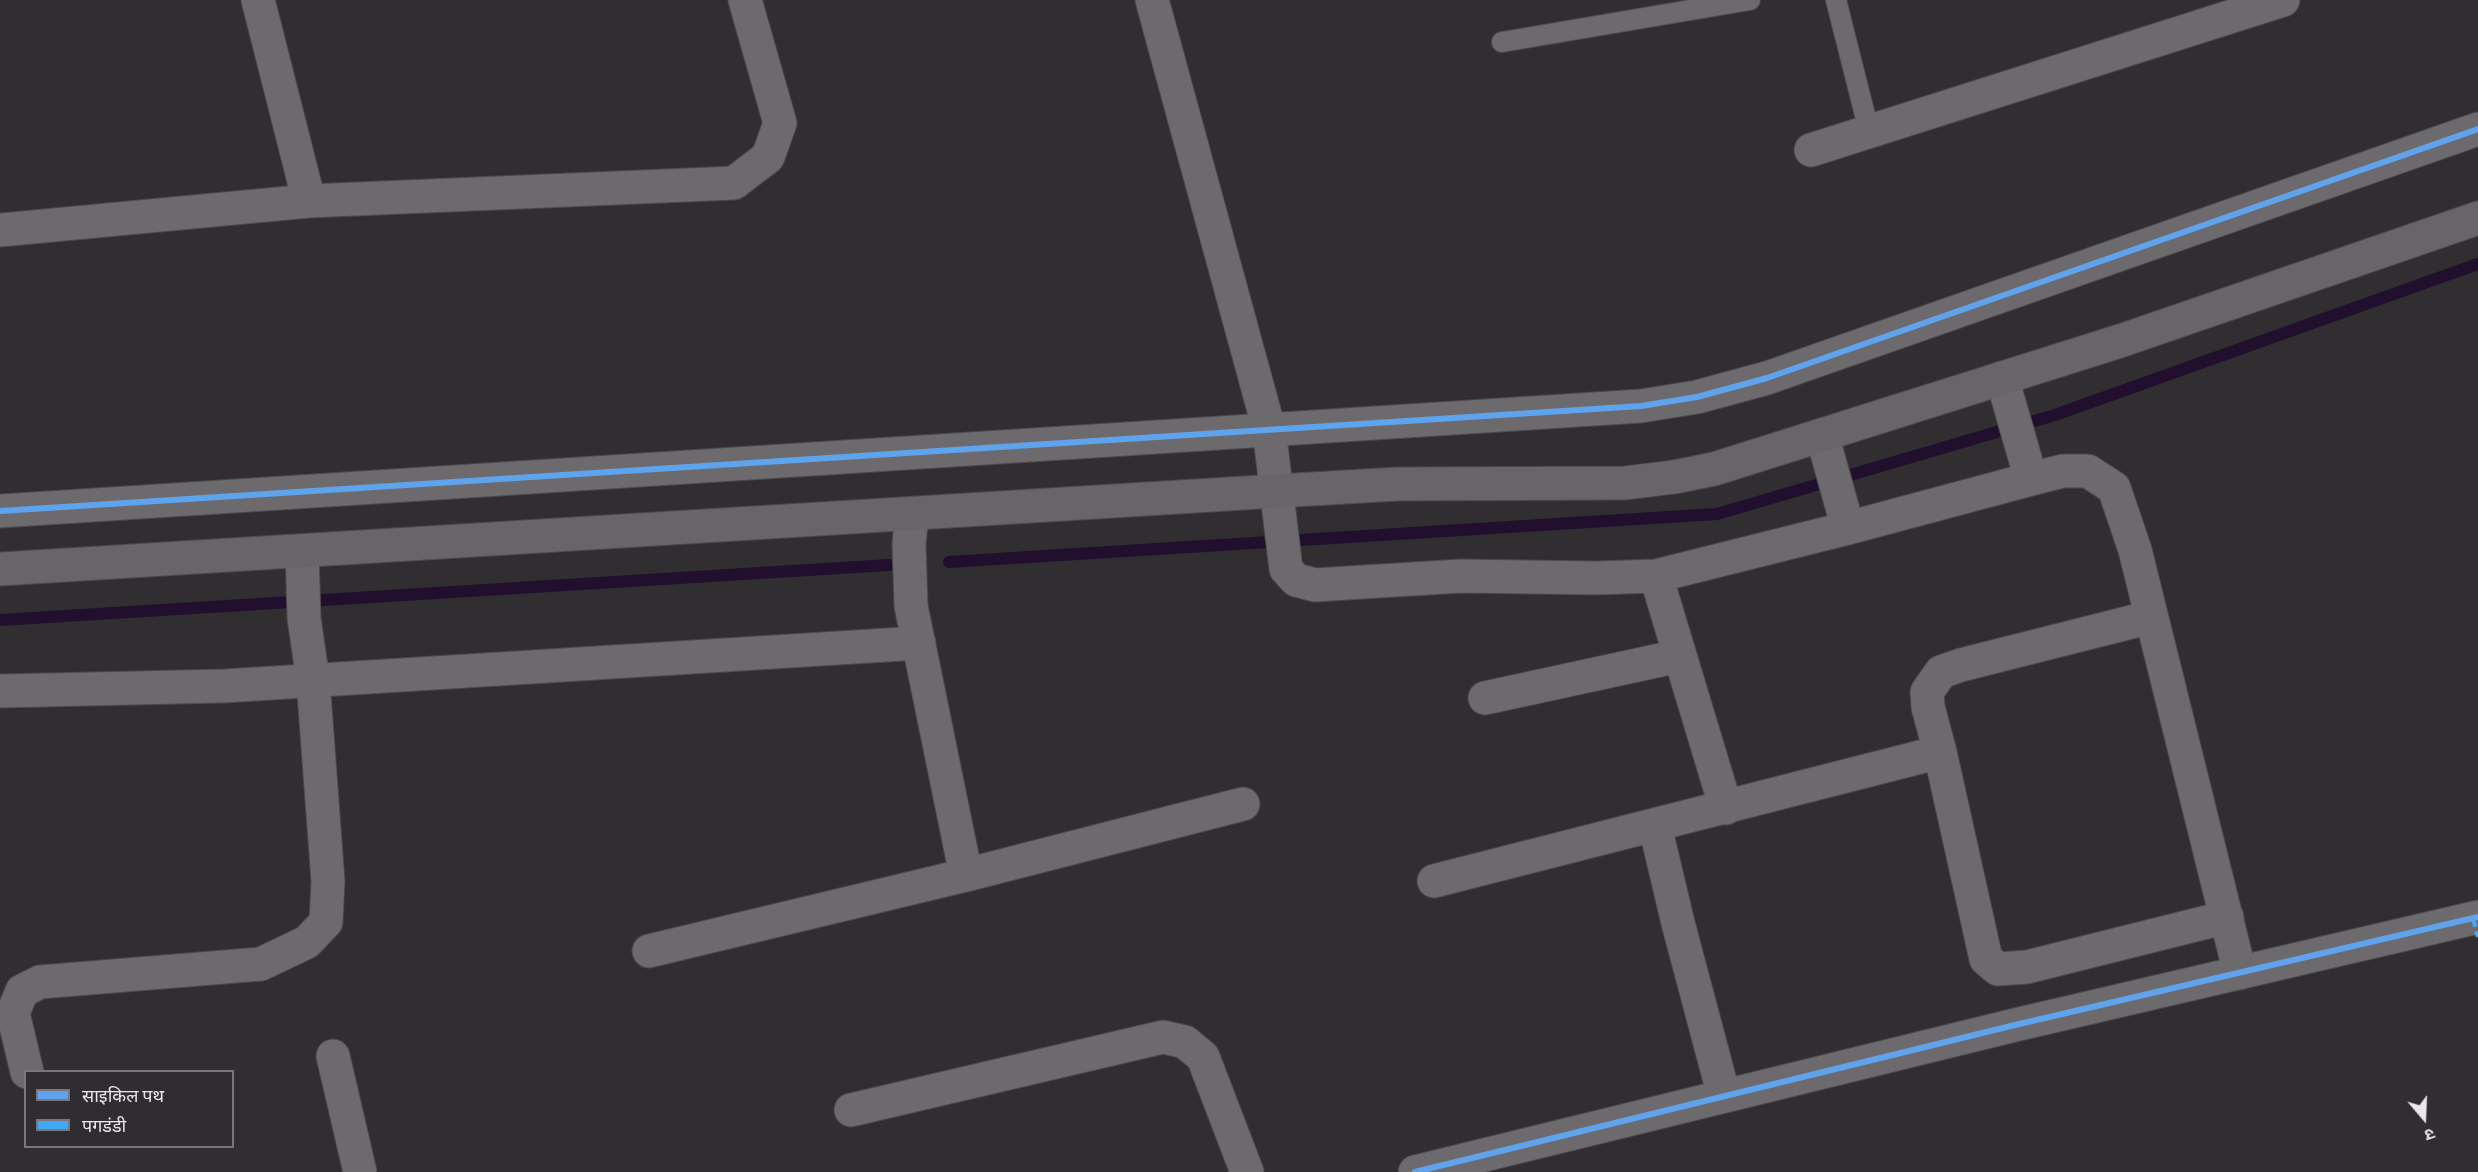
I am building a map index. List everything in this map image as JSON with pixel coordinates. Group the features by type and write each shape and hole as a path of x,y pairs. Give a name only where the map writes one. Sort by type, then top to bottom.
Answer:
{"street":[{"path":"258,0 309,201"},
{"path":"0,230 309,201 734,183 768,157 780,123 745,0"},
{"path":"1152,0 1269,429 1286,569 1296,580 1315,585 1461,576 1596,579 1656,576 2063,471 2088,471 2114,488 2135,550 2240,973"},
{"path":"1811,150 2283,0"},
{"path":"0,512 1641,406 1697,397 1778,374 2478,129"},
{"path":"0,569 1398,484 1625,483 1714,469 1822,435 2006,393 2120,341 2478,218"},
{"path":"2006,393 2031,479"},
{"path":"1822,435 1848,528"},
{"path":"912,514 909,544 911,606 966,875"},
{"path":"27,1070 13,1013 22,991 40,982 261,964 307,942 326,922 328,881 313,680 304,602 302,551"},
{"path":"1656,576 1726,808"},
{"path":"2151,617 1961,665 1941,672 1928,692 1928,707 1941,752 1986,959 1998,969 2027,967 2227,917"},
{"path":"0,692 224,686 919,642"},
{"path":"1485,698 1679,656"},
{"path":"1434,881 1941,752"},
{"path":"650,951 966,875 1243,804"},
{"path":"1655,826 1724,1096"},
{"path":"1415,1172 2240,973 2476,924"},
{"path":"851,1110 1163,1037 1185,1042 1203,1057 1247,1172"},
{"path":"333,1056 360,1172"}],"lane":[{"path":"1502,42 1750,0"},
{"path":"1836,0 1869,131"}],"waterway":[{"path":"949,562 1717,514 2055,415 2478,264"},
{"path":"0,620 889,565"}],"marked path":[{"path":"2473,918 2478,937"}],"cycle path":[{"path":"0,511 1641,406 1697,397 1767,378 2478,129"},
{"path":"1415,1172 2015,1025 2478,917"}]}
